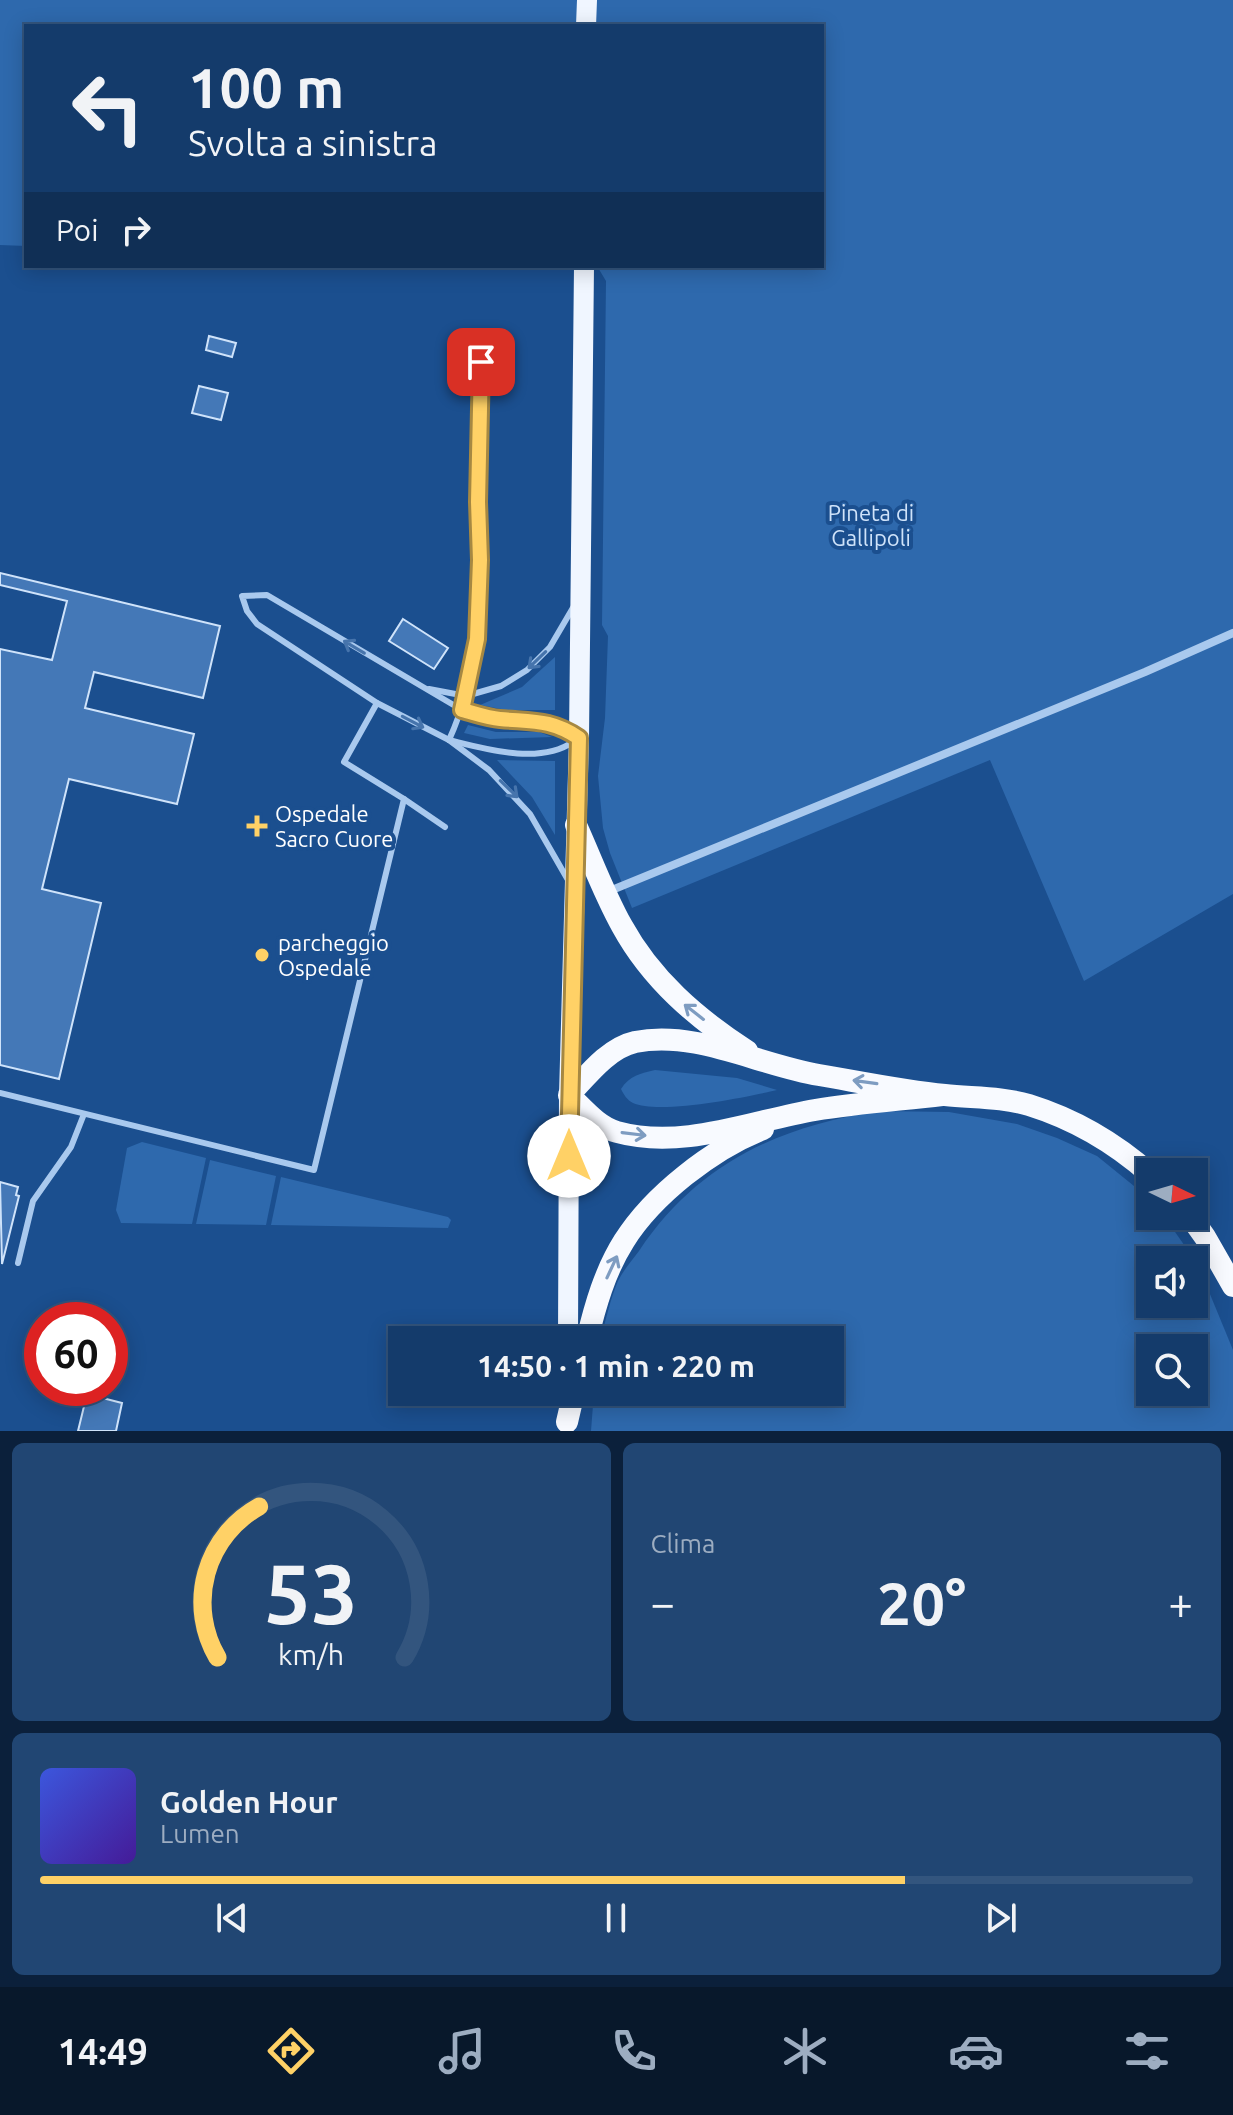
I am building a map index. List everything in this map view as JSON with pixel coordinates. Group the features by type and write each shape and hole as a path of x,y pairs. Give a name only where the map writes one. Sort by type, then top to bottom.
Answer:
{"highway":[{"path":"576,825 622,926 654,973 681,1002 725,1037 758,1058"},
{"path":"942,1095 816,1110 696,1135 637,1135 615,1131 604,1126 569,1095 605,1058 632,1042 686,1041 814,1074 942,1095 1026,1104 1064,1117 1136,1161"},
{"path":"590,1326 597,1299 624,1241 667,1190 717,1154 758,1131 816,1110"},
{"path":"1200,1230 1231,1287"},
{"path":"567,1426 571,1406"}],"main road":[{"path":"586,24 587,0"},
{"path":"568,1326 569,1095 579,738 584,268"}],"street":[{"path":"606,892 1145,672 1233,633"}],"lane":[{"path":"449,740 466,696 477,639 482,335"},
{"path":"449,740 491,750 541,753 565,747 579,738 565,729 537,720 498,719 462,710 267,595 242,596 247,611 257,624 377,703 449,740 489,770 519,799 538,826 575,893"},
{"path":"420,688 466,696 501,686 527,670 550,647 580,596"},
{"path":"377,703 344,762 445,827"},
{"path":"0,1093 314,1170 404,799"},
{"path":"18,1263 33,1201 71,1147 84,1114"}],"green space":[{"name":"Pineta di Gallipoli","path":"0,0 1233,0 1233,894 1084,981 990,760 632,908 603,828 598,776 605,718 608,636 602,625 606,281 598,268 824,268 824,24 24,24 24,246 0,245"},
{"path":"555,657 555,710 506,710 480,705 522,687"},
{"path":"468,725 496,732 539,732 552,737 490,739 464,733"},
{"path":"497,760 555,761 555,835 532,797"},
{"path":"655,1070 737,1078 777,1090 682,1106 645,1106 629,1100 621,1089 624,1085 636,1076"},
{"path":"880,1111 949,1112 1017,1124 1097,1156 1136,1188 1136,1230 1174,1230 1185,1246 1136,1246 1136,1318 1208,1318 1208,1289 1233,1350 1233,1431 591,1431 593,1406 844,1406 844,1326 604,1326 620,1277 662,1221 687,1195 714,1172 743,1154 808,1127"},
{"path":"142,1142 206,1158 192,1224 121,1223 116,1210 127,1148"},
{"path":"210,1160 276,1176 266,1225 196,1224"},
{"path":"281,1177 451,1220 448,1228 271,1225"}],"building":[{"path":"209,336 236,343 232,357 206,350"},
{"path":"199,386 228,393 221,420 192,413"},
{"path":"0,573 220,626 203,698 94,672 85,708 194,734 177,804 69,779 42,889 101,903 59,1079 0,1065 0,649 52,660 67,601 0,585"},
{"path":"403,619 448,648 434,669 389,641"},
{"path":"0,1182 18,1187 16,1195 19,1196 2,1264"},
{"path":"84,1406 121,1406 116,1431 78,1431"}],"place":[{"name":"Ospedale Sacro Cuore","path":"257,826"},
{"name":"parcheggio Ospedale","path":"262,955"}],"route":[{"path":"481,362 477,639 462,710 498,719 537,720 565,729 579,738 569,1156"}]}
